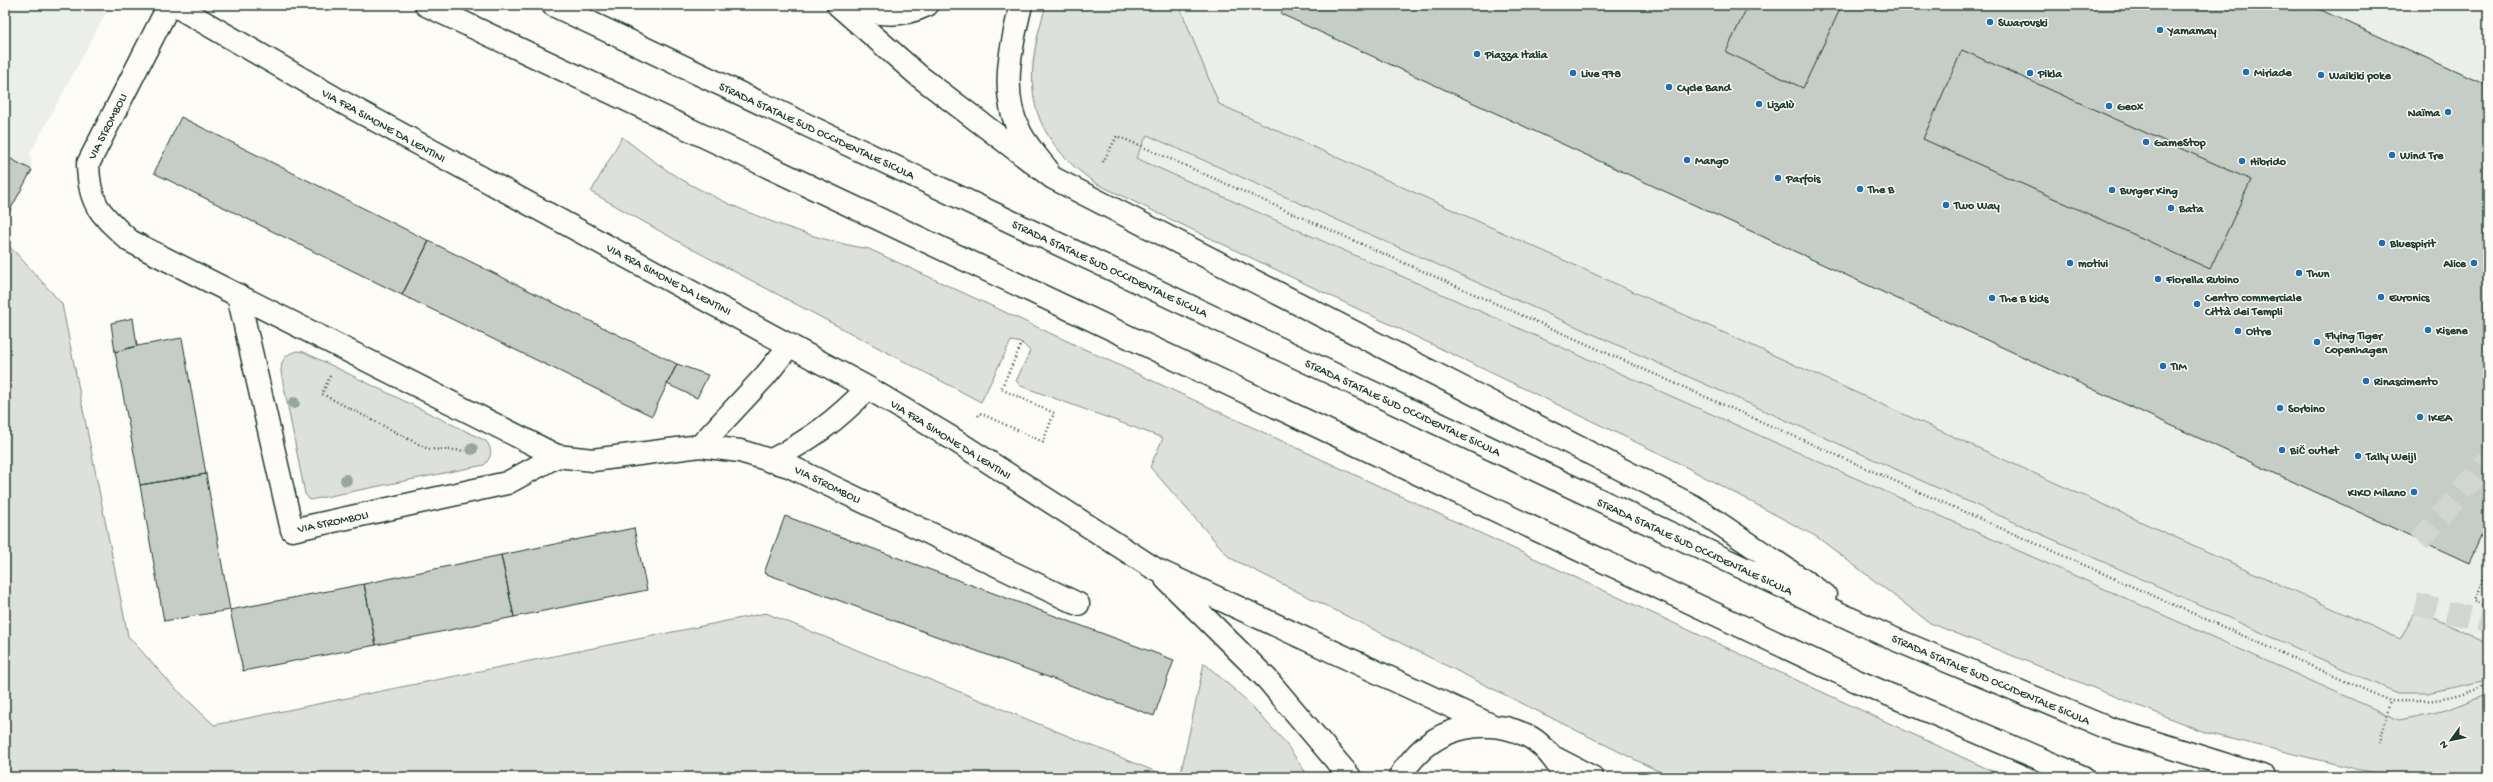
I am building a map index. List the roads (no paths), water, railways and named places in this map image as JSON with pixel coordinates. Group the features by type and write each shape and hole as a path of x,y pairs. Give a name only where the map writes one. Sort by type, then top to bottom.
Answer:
{"main road":[{"name":"VIA STROMBOLI","path":"168,5 88,164 88,188 102,214 130,241 557,456 593,460 700,446 740,451 789,466 1078,604"},
{"name":"VIA FRA SIMONE DA LENTINI","path":"174,5 342,102 790,344 868,388 964,446 1155,569"},
{"path":"426,5 1857,681 2083,777"},
{"name":"STRADA STATALE SUD OCCIDENTALE SICULA","path":"553,5 1887,636 2105,726 2266,777"},
{"path":"838,5 919,76 1054,178 1693,506 1887,636"},
{"path":"852,5 870,13 902,14 927,5"},
{"path":"1021,5 1013,40 1008,91 1020,133 1054,178"},
{"name":"VIA STROMBOLI","path":"238,295 292,530 507,483 557,456"},
{"path":"700,446 766,376 790,344"},
{"path":"770,461 809,440 840,416 868,388"},
{"path":"1155,569 1491,725 1527,735 1560,768 1592,777"},
{"path":"1155,569 1267,679 1350,777"},
{"path":"1400,777 1423,746 1455,728 1491,725"}],"tunnel":[{"path":"2419,542 2488,460"},
{"path":"2415,604 2488,622"}],"place":[{"name":"Swarovski","path":"1990,22"},
{"name":"Yamamay","path":"2160,30"},
{"name":"Piazza Italia","path":"1477,54"},
{"name":"Miriade","path":"2246,72"},
{"name":"Live 978","path":"1573,73"},
{"name":"Pikla","path":"2030,73"},
{"name":"Waikiki poke","path":"2321,75"},
{"name":"Cycle Band","path":"1669,87"},
{"name":"Lizalù","path":"1759,104"},
{"name":"Geox","path":"2109,106"},
{"name":"Naïma","path":"2448,112"},
{"name":"GameStop","path":"2146,142"},
{"name":"Wind Tre","path":"2392,155"},
{"name":"Mango","path":"1687,160"},
{"name":"Hibrido","path":"2242,161"},
{"name":"Parfois","path":"1778,178"},
{"name":"The B","path":"1860,189"},
{"name":"Burger King","path":"2112,190"},
{"name":"Two Way","path":"1946,205"},
{"name":"Bata","path":"2171,208"},
{"name":"Bluespirit","path":"2382,243"},
{"name":"motivi","path":"2070,263"},
{"name":"Alice","path":"2474,263"},
{"name":"Thun","path":"2299,273"},
{"name":"Fiorella Rubino","path":"2158,279"},
{"name":"Euronics","path":"2381,297"},
{"name":"The B kids","path":"1992,298"},
{"name":"Centro commerciale Città dei Templi","path":"2197,304"},
{"name":"Kisene","path":"2428,330"},
{"name":"Oltre","path":"2238,331"},
{"name":"Flying Tiger Copenhagen","path":"2317,342"},
{"name":"TIM","path":"2163,366"},
{"name":"Rinascimento","path":"2366,381"},
{"name":"Sorbino","path":"2280,408"},
{"name":"IKEA","path":"2420,417"},
{"name":"Bič outlet","path":"2282,450"},
{"name":"Tally Weijl","path":"2358,456"},
{"name":"KIKO Milano","path":"2414,492"}]}
